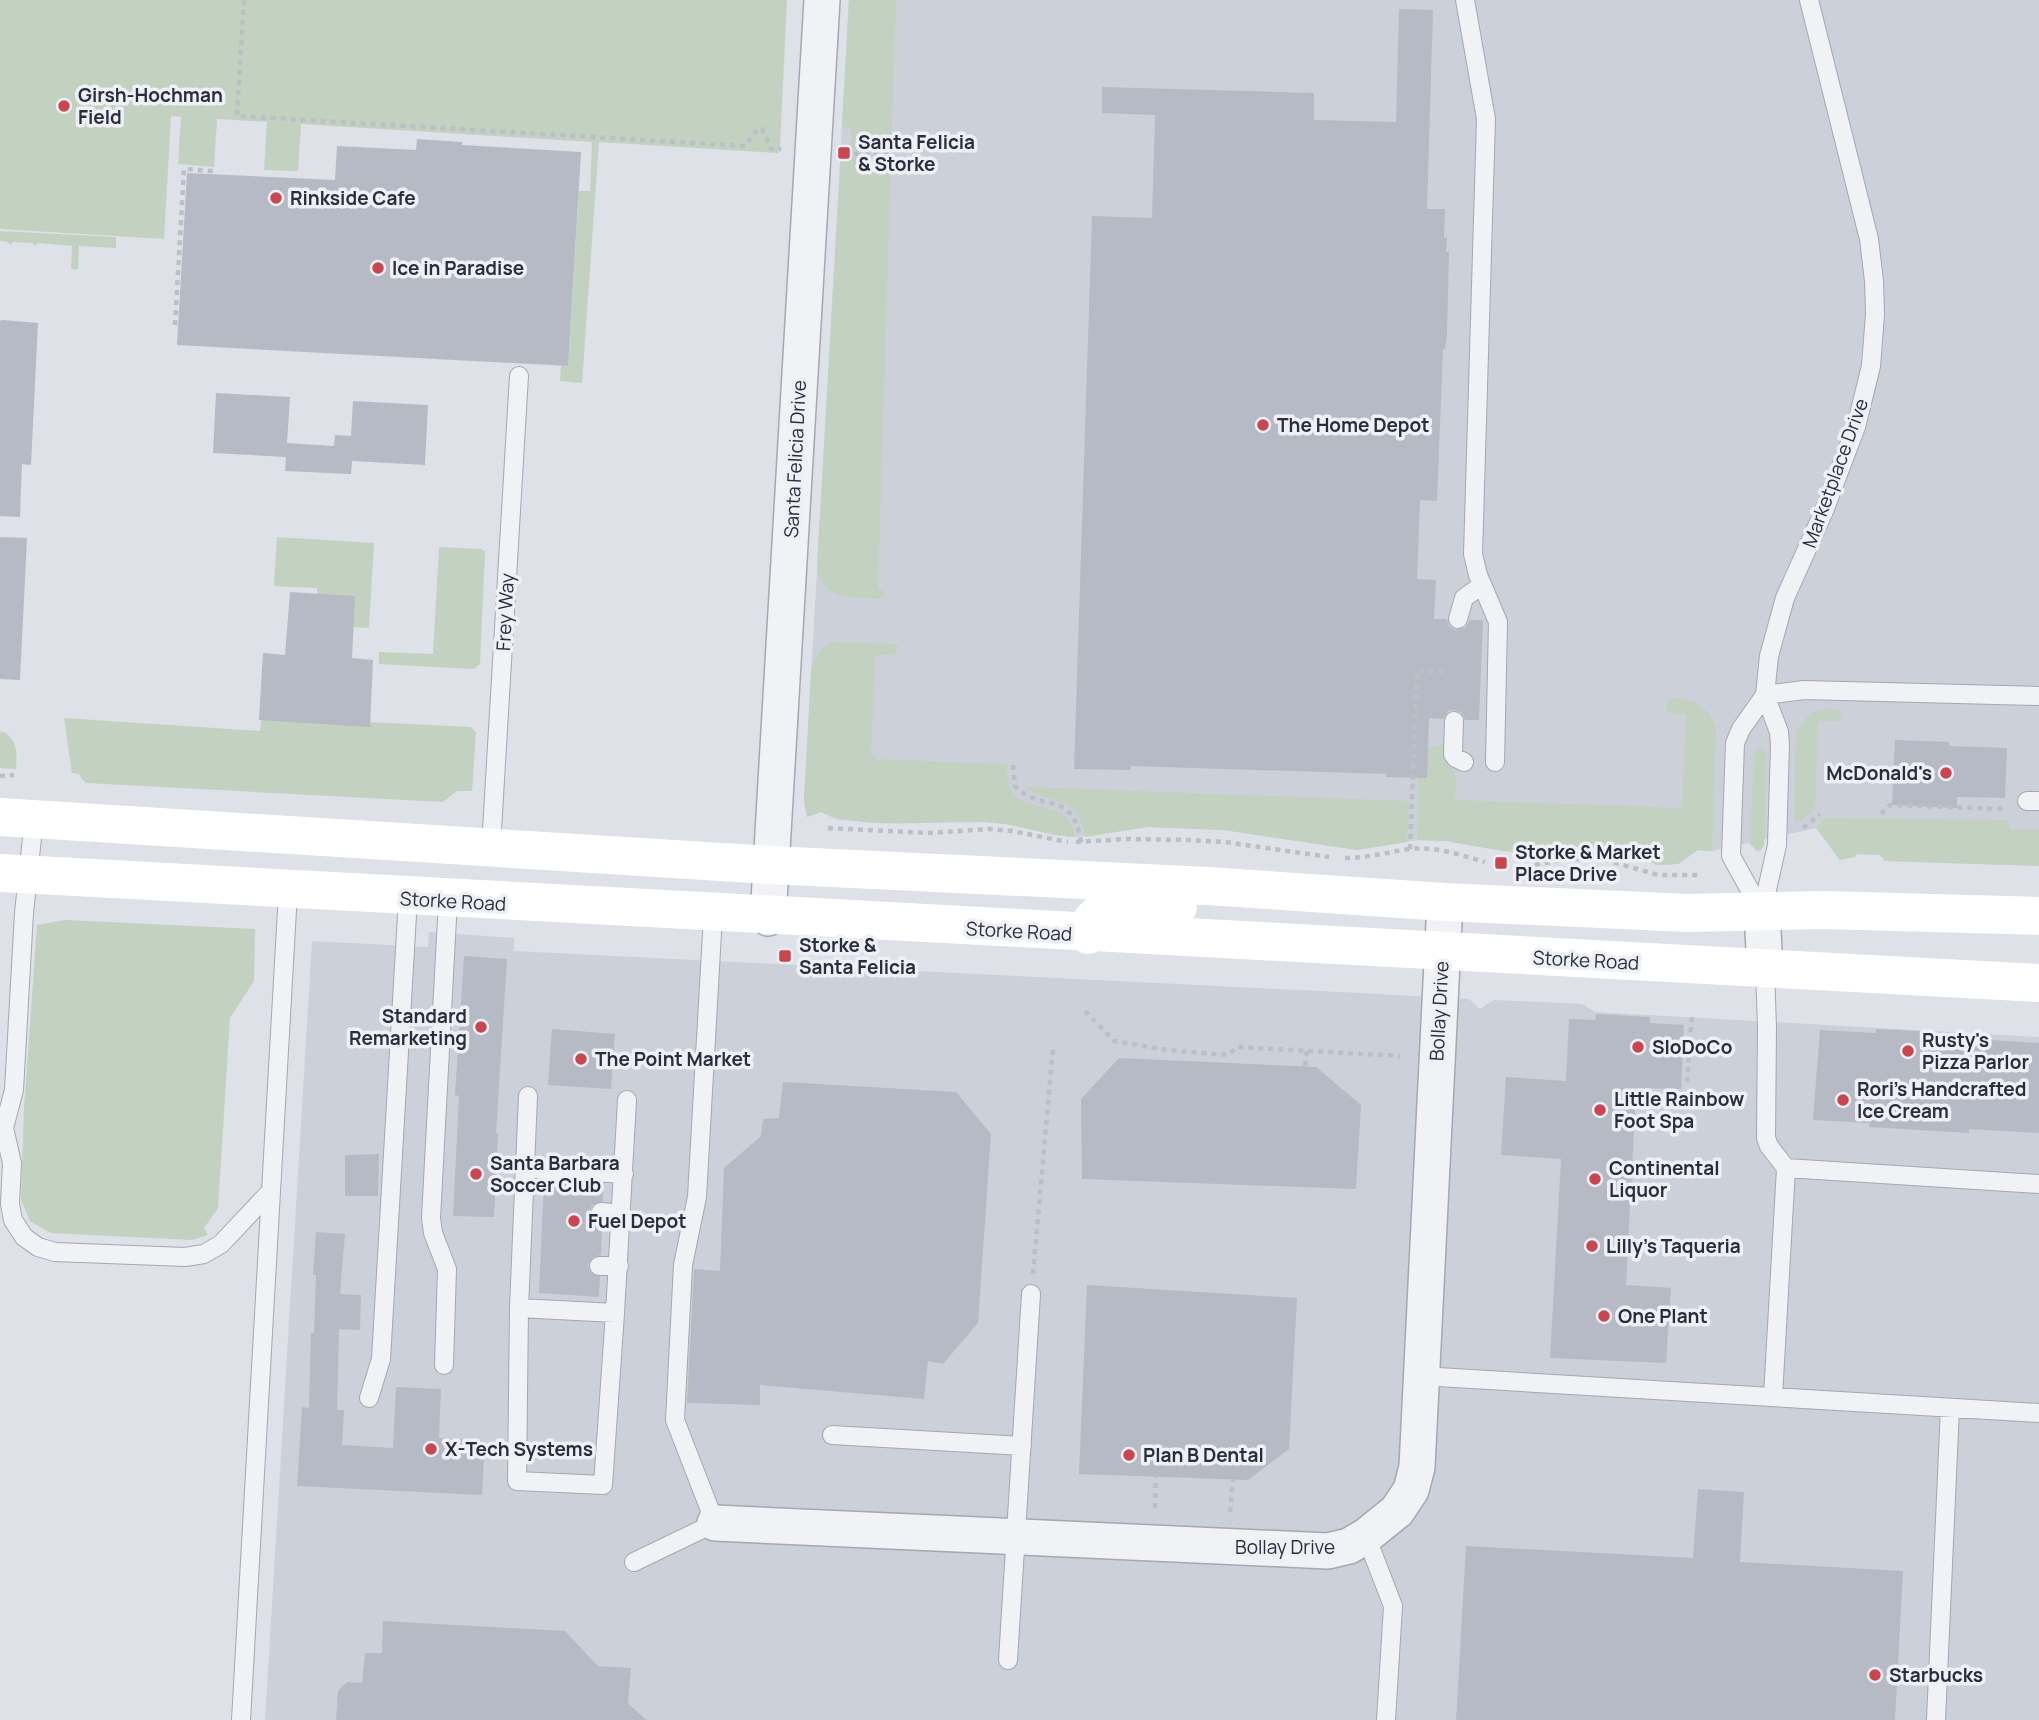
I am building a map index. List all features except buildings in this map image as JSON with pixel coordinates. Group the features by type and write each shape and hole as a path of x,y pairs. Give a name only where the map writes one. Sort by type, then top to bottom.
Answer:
{"main road":[{"path":"17,818 293,833 491,848 1687,914 1823,910 2039,916"},
{"name":"Storke Road","path":"14,873 448,901 2039,984"},
{"path":"1088,935 1092,920 1104,909 1176,909 1208,886"}],"street":[{"name":"Santa Felicia Drive","path":"768,918 822,0"},
{"name":"Bollay Drive","path":"715,1523 1328,1551 1349,1546 1366,1536 1396,1511 1411,1490 1417,1467 1445,902"},
{"path":"1762,912 1765,969"}],"lane":[{"path":"1465,0 1486,119 1473,554 1482,585 1495,613 1499,633 1495,762"},
{"name":"Marketplace Drive","path":"1762,912 1777,845 1780,745 1779,732 1765,695 1769,656 1785,598 1824,511 1856,427 1865,394 1873,342 1874,281 1869,239 1809,0"},
{"name":"Frey Way","path":"491,848 519,376"},
{"path":"1458,619 1464,598 1482,585"},
{"path":"1765,695 1804,690 2039,696"},
{"name":"Marketplace Drive","path":"1762,912 1735,865 1731,845 1735,743 1741,729 1765,695"},
{"path":"1454,721 1453,754 1464,762"},
{"path":"17,818 14,873 24,913 14,1090 2,1130 12,1163 10,1204 13,1220 23,1237 38,1247 55,1252 185,1257 204,1254 221,1244 270,1192"},
{"path":"241,1720 288,892"},
{"path":"369,1398 382,1359 408,898"},
{"path":"444,1365 447,1269 433,1233 431,1218 448,901"},
{"path":"634,1562 715,1523 675,1420 683,1265 697,1197 713,915"},
{"path":"1765,969 1766,1138 1786,1168 1773,1397"},
{"path":"528,1096 523,1207 529,1263 519,1308 516,1481 603,1485 619,1266 627,1100"},
{"path":"525,1168 624,1174"},
{"path":"1786,1168 2039,1184"},
{"path":"523,1207 541,1208"},
{"path":"601,1212 622,1214"},
{"path":"598,1266 619,1266"},
{"path":"1008,1660 1031,1294"},
{"path":"519,1308 615,1313"},
{"path":"1421,1376 2039,1413"},
{"path":"1937,1720 1950,1408"},
{"path":"832,1434 1022,1446"},
{"path":"1366,1536 1392,1606 1386,1720"}],"path":[{"path":"244,0 237,118 745,146 758,129 762,130 771,149 782,149"},
{"path":"844,153 888,155"},
{"path":"175,325 184,169 213,171"},
{"path":"1410,849 1417,671 1443,672"},
{"path":"1013,765 1015,786 1028,796 1065,808 1079,828 1081,843"},
{"path":"0,776 14,775"},
{"path":"1881,814 1890,805 2008,809"},
{"path":"1803,828 1821,814"},
{"path":"828,828 927,833 1000,830 1081,843 1126,839 1189,840 1345,858 1361,858 1410,849 1434,849 1485,862"},
{"path":"1535,865 1567,859 1602,859 1658,874 1698,875"},
{"path":"1084,1011 1114,1041 1167,1050 1228,1055 1237,1047 1400,1056"},
{"path":"1688,1082 1692,1013"},
{"path":"1031,1294 1052,1048"},
{"path":"1306,1066 1307,1051"},
{"path":"1155,1508 1156,1476"},
{"path":"1230,1512 1233,1480"}],"shaded area":[{"path":"849,0 2039,0 2039,866 1885,861 1880,855 1857,854 1855,857 1840,860 1816,828 1712,851 1698,850 1678,864 1657,865 1630,852 1578,847 1545,854 1503,851 1446,841 1417,840 1357,850 1224,830 1148,827 1075,837 1055,835 1018,825 985,822 838,820 821,812 807,817 804,801"},
{"path":"429,932 514,938 514,951 1469,999 1480,1009 1494,1000 1582,1004 1595,1012 2039,1037 2039,1720 265,1720 312,941 428,947"}],"green space":[{"path":"0,0 787,0 780,146 778,153 599,142 582,383 560,381 561,366 568,366 579,191 590,191 592,142 301,124 298,171 264,170 267,122 217,119 214,167 178,164 181,117 171,116 164,239 0,229"},
{"path":"849,0 896,0 891,152 851,150 851,129 842,128"},
{"path":"841,156 891,159 878,588 884,592 884,596 880,599 850,597 832,592 825,586 817,566"},
{"path":"0,231 116,237 116,248 79,246 76,270 71,268 72,246 38,243 35,246 32,243 13,242 10,245 0,241"},
{"path":"277,537 374,543 369,628 347,627 317,597 317,588 274,586"},
{"path":"439,547 482,549 485,552 480,664 474,669 379,664 379,652 433,654"},
{"path":"832,642 896,644 898,647 895,655 875,655 871,754 876,759 1007,764 1009,784 1016,796 1026,803 1061,813 1070,822 1075,837 985,822 879,823 838,818 821,812 807,817 804,801 811,673 818,654"},
{"path":"1671,698 1700,705 1716,729 1712,851 1698,850 1678,864 1657,865 1630,852 1578,847 1545,854 1503,851 1446,841 1417,840 1419,751 1446,743 1445,754 1456,777 1455,800 1682,808 1686,714 1667,712 1666,702"},
{"path":"1827,708 1838,710 1841,721 1818,721 1815,809 1801,821 1794,821 1796,730 1811,713"},
{"path":"262,717 471,727 476,733 472,791 457,791 443,802 86,783 79,774 72,773 64,718 260,731"},
{"path":"0,732 4,732 14,743 16,769 0,768"},
{"path":"1761,748 1767,754 1764,845 1757,851 1750,844 1754,753"},
{"path":"1025,787 1409,801 1407,842 1357,850 1224,830 1148,827 1085,837 1082,823 1070,807"},
{"path":"1825,818 2009,820 2009,829 2039,830 2039,866 1885,861 1880,855 1857,854 1855,857 1840,860 1816,828"},
{"path":"65,920 255,929 254,981 230,1018 218,1208 204,1228 208,1235 192,1240 51,1233 30,1221 21,1200 24,1109 37,925"}],"place":[{"name":"Girsh-Hochman Field","path":"64,106"},
{"name":"Santa Felicia & Storke","path":"844,153"},
{"name":"Rinkside Cafe","path":"276,198"},
{"name":"Ice in Paradise","path":"378,268"},
{"name":"The Home Depot","path":"1263,425"},
{"name":"McDonald's","path":"1946,773"},
{"name":"Storke & Market Place Drive","path":"1501,863"},
{"name":"Storke & Santa Felicia","path":"785,956"},
{"name":"Standard Remarketing","path":"481,1027"},
{"name":"SloDoCo","path":"1638,1047"},
{"name":"Rusty's Pizza Parlor","path":"1908,1051"},
{"name":"The Point Market","path":"581,1059"},
{"name":"Rori's Handcrafted Ice Cream","path":"1843,1100"},
{"name":"Little Rainbow Foot Spa","path":"1600,1110"},
{"name":"Santa Barbara Soccer Club","path":"476,1174"},
{"name":"Continental Liquor","path":"1595,1179"},
{"name":"Fuel Depot","path":"574,1221"},
{"name":"Lilly's Taqueria","path":"1592,1246"},
{"name":"One Plant","path":"1604,1316"},
{"name":"X-Tech Systems","path":"431,1449"},
{"name":"Plan B Dental","path":"1129,1455"},
{"name":"Starbucks","path":"1875,1675"}]}
